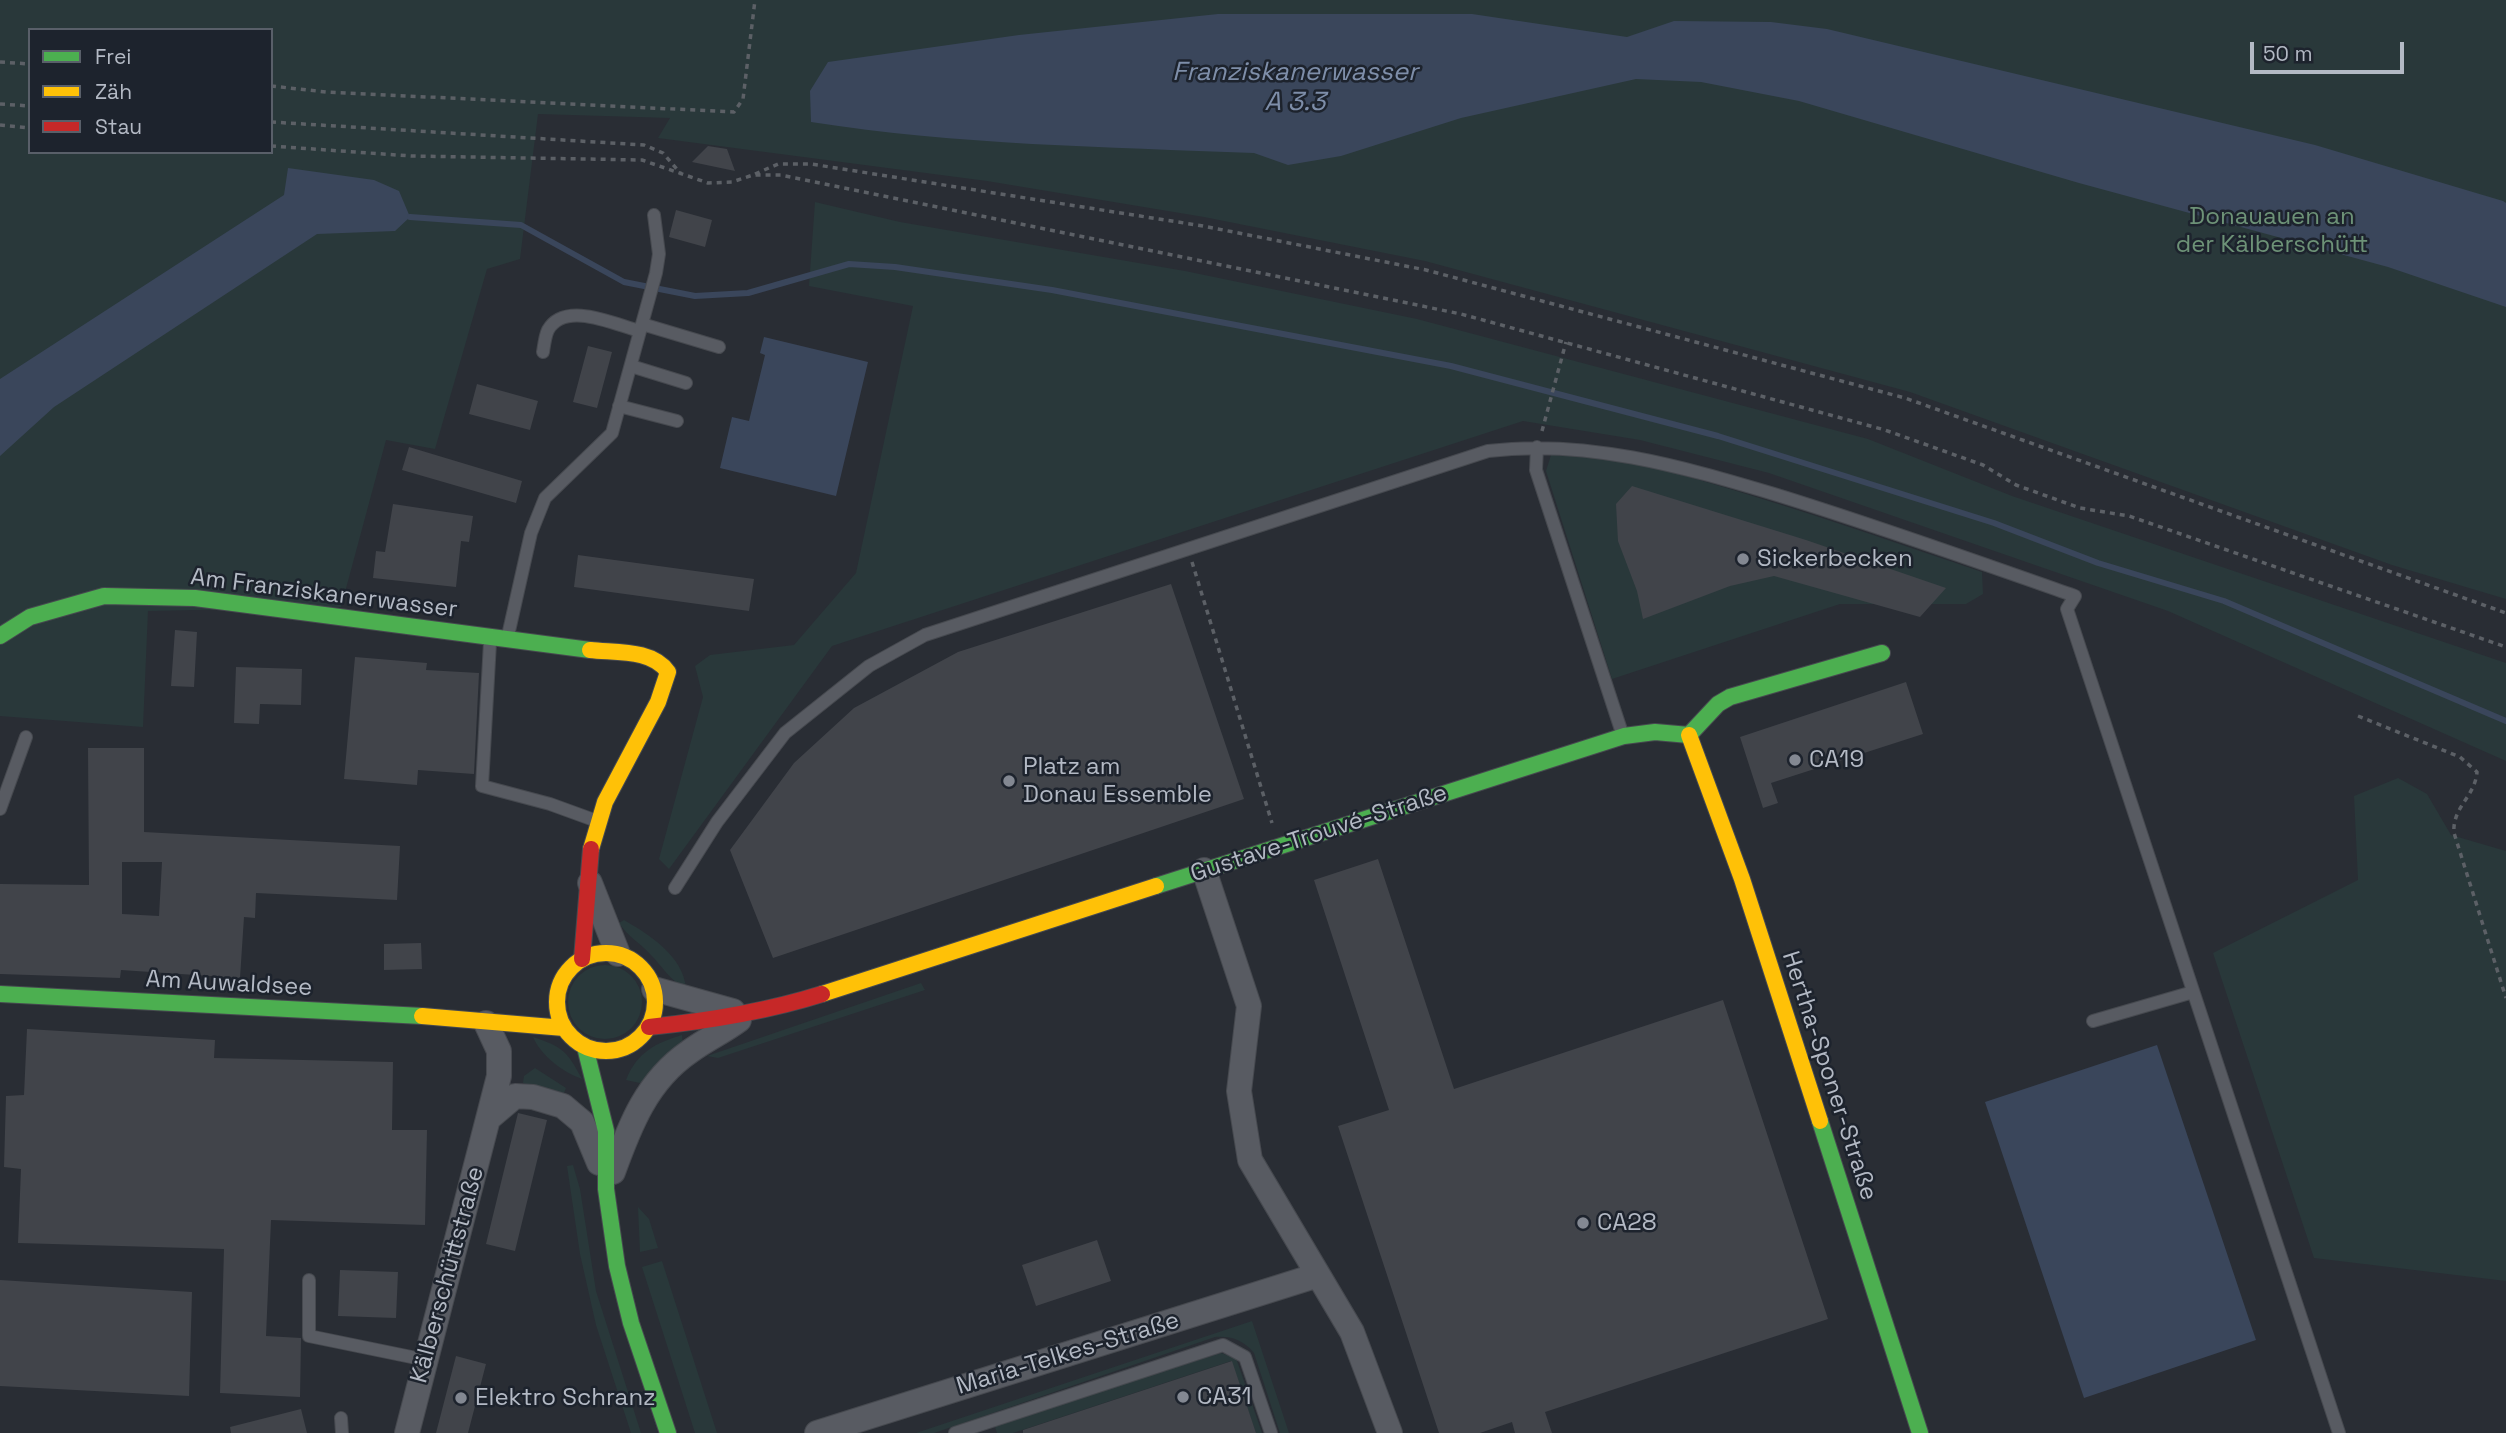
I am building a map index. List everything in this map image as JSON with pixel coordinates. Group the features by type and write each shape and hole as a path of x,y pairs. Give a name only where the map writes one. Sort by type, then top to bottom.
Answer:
{"street":[{"name":"Am Franziskanerwasser","path":"0,636 30,617 104,596 195,597 498,640 649,656 662,662 668,672 666,685 620,769 598,822"},
{"path":"1689,735 1718,704 1730,697 1882,653"},
{"name":"Gustave-Trouvé-Straße","path":"649,1027 748,1013 803,1000 1624,736 1655,732 1689,735"},
{"name":"Hertha-Sponer-Straße","path":"1689,735 1742,879 1920,1433"},
{"path":"582,959 591,850 598,822"},
{"path":"1204,870 1249,1006 1239,1091 1250,1160 1352,1332 1390,1433"},
{"path":"590,882 618,954"},
{"path":"606,953 618,954 641,967 654,989 654,1015 649,1027 625,1048 598,1051 585,1047 564,1028 551,995 566,973 582,959 606,953"},
{"name":"Gustave-Trouvé-Straße","path":"654,989 718,1009 748,1013"},
{"name":"Am Auwaldsee","path":"0,995 456,1018 486,1023 564,1028"},
{"name":"Am Auwaldsee","path":"456,1018 520,1006"},
{"name":"Gustave-Trouvé-Straße","path":"606,1189 628,1132 657,1081 690,1051 748,1013"},
{"name":"Kälberschüttstraße","path":"407,1433 499,1076 500,1058 486,1023"},
{"path":"585,1047 606,1131"},
{"path":"620,1072 625,1048"},
{"path":"489,1118 515,1096 533,1097 563,1106 574,1114 589,1135 606,1189 623,1291 668,1433"},
{"path":"606,1189 606,1131 614,1096"},
{"name":"Maria-Telkes-Straße","path":"817,1433 1318,1275"}],"lane":[{"path":"598,822 551,804 482,786 498,640 531,533 545,498 612,433 656,273 659,254 654,215"},
{"path":"543,352 548,330 561,319 578,315 719,346"},
{"path":"631,366 686,383"},
{"path":"620,406 677,421"},
{"path":"1537,447 1536,470 1624,736"},
{"path":"675,888 717,822 785,733 869,666 925,635 1488,451 1537,447 1586,450 1668,463 1820,509 2076,596 2067,610 2339,1433"},
{"path":"0,809 26,737"},
{"path":"2094,1021 2193,992"},
{"path":"309,1280 309,1336 426,1360"},
{"path":"954,1433 1223,1345 1245,1357 1270,1433"},
{"path":"341,1418 342,1433"}],"path":[{"path":"273,86 326,92 734,112 743,99 755,0"},
{"path":"0,62 28,64"},
{"path":"0,104 28,106"},
{"path":"273,122 644,145 663,153 682,175"},
{"path":"0,125 28,128"},
{"path":"273,146 411,156 642,160 708,183 732,182 778,164 811,164 1203,226 1426,271 1905,398 2506,613"},
{"path":"753,175 781,175 923,202 1461,314 1566,342 1885,430 1983,464 2016,485 2080,508 2129,516 2506,647"},
{"path":"1537,447 1566,342"},
{"path":"1188,550 1279,847"},
{"path":"2358,716 2460,757 2477,772 2476,788 2460,805 2453,822 2454,834 2506,998"}],"green space":[{"name":"Donauauen an der Kälberschütt","path":"0,0 2506,0 2506,599 2392,565 1910,392 1425,261 1204,217 987,181 658,138 670,118 538,114 520,259 487,269 435,449 386,440 341,607 148,611 143,727 0,716"},
{"path":"815,202 900,222 1185,271 1417,319 1868,439 2012,496 2506,663 2506,761 2168,611 1769,473 1640,440 1523,421 832,646 669,869 659,859 703,697 695,666 710,655 794,645 856,573 913,306 809,286"},
{"path":"1551,455 1605,459 1657,469 1815,516 1982,572 1983,594 1966,604 1840,604 1612,679 1546,471"},
{"path":"2398,778 2427,794 2451,835 2506,851 2506,1281 2314,1258 2213,953 2358,880 2354,796"},
{"path":"624,920 644,932 672,956 684,977 686,988 671,977 626,932 619,923"},
{"path":"605,965 626,971 636,981 642,1002 636,1023 626,1033 605,1039 584,1033 574,1023 568,1002 574,981 584,971"},
{"path":"921,983 925,990 718,1058 707,1056"},
{"path":"682,1035 683,1046 640,1083 626,1080 630,1070 648,1050"},
{"path":"533,1037 563,1051 582,1079 553,1062 541,1051"},
{"path":"535,1068 566,1088 564,1093 523,1083 524,1076"},
{"path":"573,1165 580,1189 596,1291 641,1433 631,1433 596,1325 580,1254 567,1166"},
{"path":"638,1207 649,1219 658,1248 640,1252"},
{"path":"662,1261 717,1433 695,1433 642,1267"},
{"path":"1252,1321 1289,1433 1280,1433 1254,1353 1246,1345 1232,1338 1215,1337 934,1433 916,1433"},
{"path":"1221,1353 1236,1358 1262,1433 1256,1433 1231,1361 1013,1433 997,1433 994,1424"}],"water":[{"name":"Franziskanerwasser A 3.3","path":"1218,14 1472,14 1627,37 1674,21 1771,22 1827,29 2315,145 2503,201 2506,203 2506,307 2388,267 2079,183 1799,101 1701,82 1636,79 1461,118 1341,156 1288,165 1254,153 976,140 811,122 810,91 828,62 1019,35"},
{"path":"288,168 374,180 399,191 410,217 395,231 317,234 54,407 0,456 0,379 284,195"},
{"path":"764,337 868,362 836,496 720,468 732,417 749,421 765,355 760,353"},
{"path":"2157,1045 2256,1340 2084,1398 1985,1102"}],"building":[{"path":"708,146 727,149 735,171 692,162"},
{"path":"676,210 712,220 705,247 669,237"},
{"path":"588,346 612,352 597,408 573,402"},
{"path":"477,384 538,401 530,430 469,414"},
{"path":"409,447 522,481 516,503 402,470"},
{"name":"Sickerbecken","path":"1632,486 1806,540 1946,588 1920,617 1774,576 1730,586 1643,619 1637,591 1618,541 1616,504"},
{"path":"393,504 473,516 469,542 461,541 456,587 373,578 376,551 385,552"},
{"path":"578,555 754,579 749,611 574,587"},
{"name":"Platz am Donau Essemble","path":"1171,584 1244,799 773,958 730,850 794,763 854,708 958,652"},
{"path":"175,630 197,632 194,687 171,686"},
{"path":"355,657 427,663 426,670 479,673 474,774 418,770 417,785 344,779"},
{"path":"236,667 302,669 301,705 260,704 259,724 234,723"},
{"name":"CA19","path":"1906,682 1923,734 1771,783 1778,803 1763,808 1740,737"},
{"path":"88,748 144,748 144,832 400,846 397,900 256,893 255,918 244,917 240,978 121,970 120,978 0,974 0,884 89,885","holes":["122,862 162,862 159,916 122,914"]},
{"name":"CA28","path":"1378,859 1454,1089 1723,1000 1828,1319 1545,1412 1552,1433 1515,1433 1512,1422 1480,1433 1439,1433 1338,1126 1389,1110 1314,880"},
{"path":"421,943 422,969 384,970 384,944"},
{"path":"27,1029 215,1040 214,1058 393,1062 392,1130 427,1130 425,1225 271,1220 266,1336 301,1338 300,1397 220,1393 224,1249 18,1243 21,1169 4,1167 6,1096 24,1095"},
{"path":"518,1113 547,1120 515,1251 486,1244"},
{"path":"1097,1240 1111,1281 1036,1306 1022,1265"},
{"path":"340,1270 398,1272 396,1318 338,1316"},
{"path":"0,1280 192,1292 189,1396 0,1386"},
{"name":"Elektro Schranz","path":"456,1356 486,1364 468,1433 436,1433"},
{"name":"CA31","path":"1232,1361 1256,1433 1023,1433 1023,1430"},
{"path":"301,1409 307,1433 231,1433 230,1427"}],"waterway":[{"path":"410,217 521,225 624,282 695,296 748,293 849,264 895,267 1052,290 1451,366 1718,436 1994,523 2098,563 2224,601 2506,721"}],"traffic: fast":[{"path":"0,636 30,617 104,596 195,598 590,650"},
{"path":"1156,886 1624,736 1655,732 1689,735 1718,704 1730,697 1882,653"},
{"path":"0,994 422,1016"},
{"path":"585,1047 606,1131 606,1189 617,1266 631,1323 668,1433"},
{"path":"1820,1121 1920,1433"}],"traffic: slow":[{"path":"590,650 643,656 653,659 668,672 658,702 605,802 591,849"},
{"path":"1689,735 1742,879 1820,1121"},
{"path":"822,994 1156,886"},
{"path":"606,953 625,956 641,967 652,983 655,1002 652,1021 641,1037 625,1048 606,1051 587,1048 571,1037 560,1021 557,1002 560,983 571,967 587,956 606,953"},
{"path":"422,1016 564,1028"}],"traffic: jam":[{"path":"582,959 591,849"},
{"path":"649,1027 736,1015 822,994"}],"place":[{"name":"Sickerbecken","path":"1743,559"},
{"name":"CA19","path":"1795,760"},
{"name":"Platz am Donau Essemble","path":"1009,781"},
{"name":"CA28","path":"1583,1223"},
{"name":"CA31","path":"1183,1397"},
{"name":"Elektro Schranz","path":"461,1398"}]}
